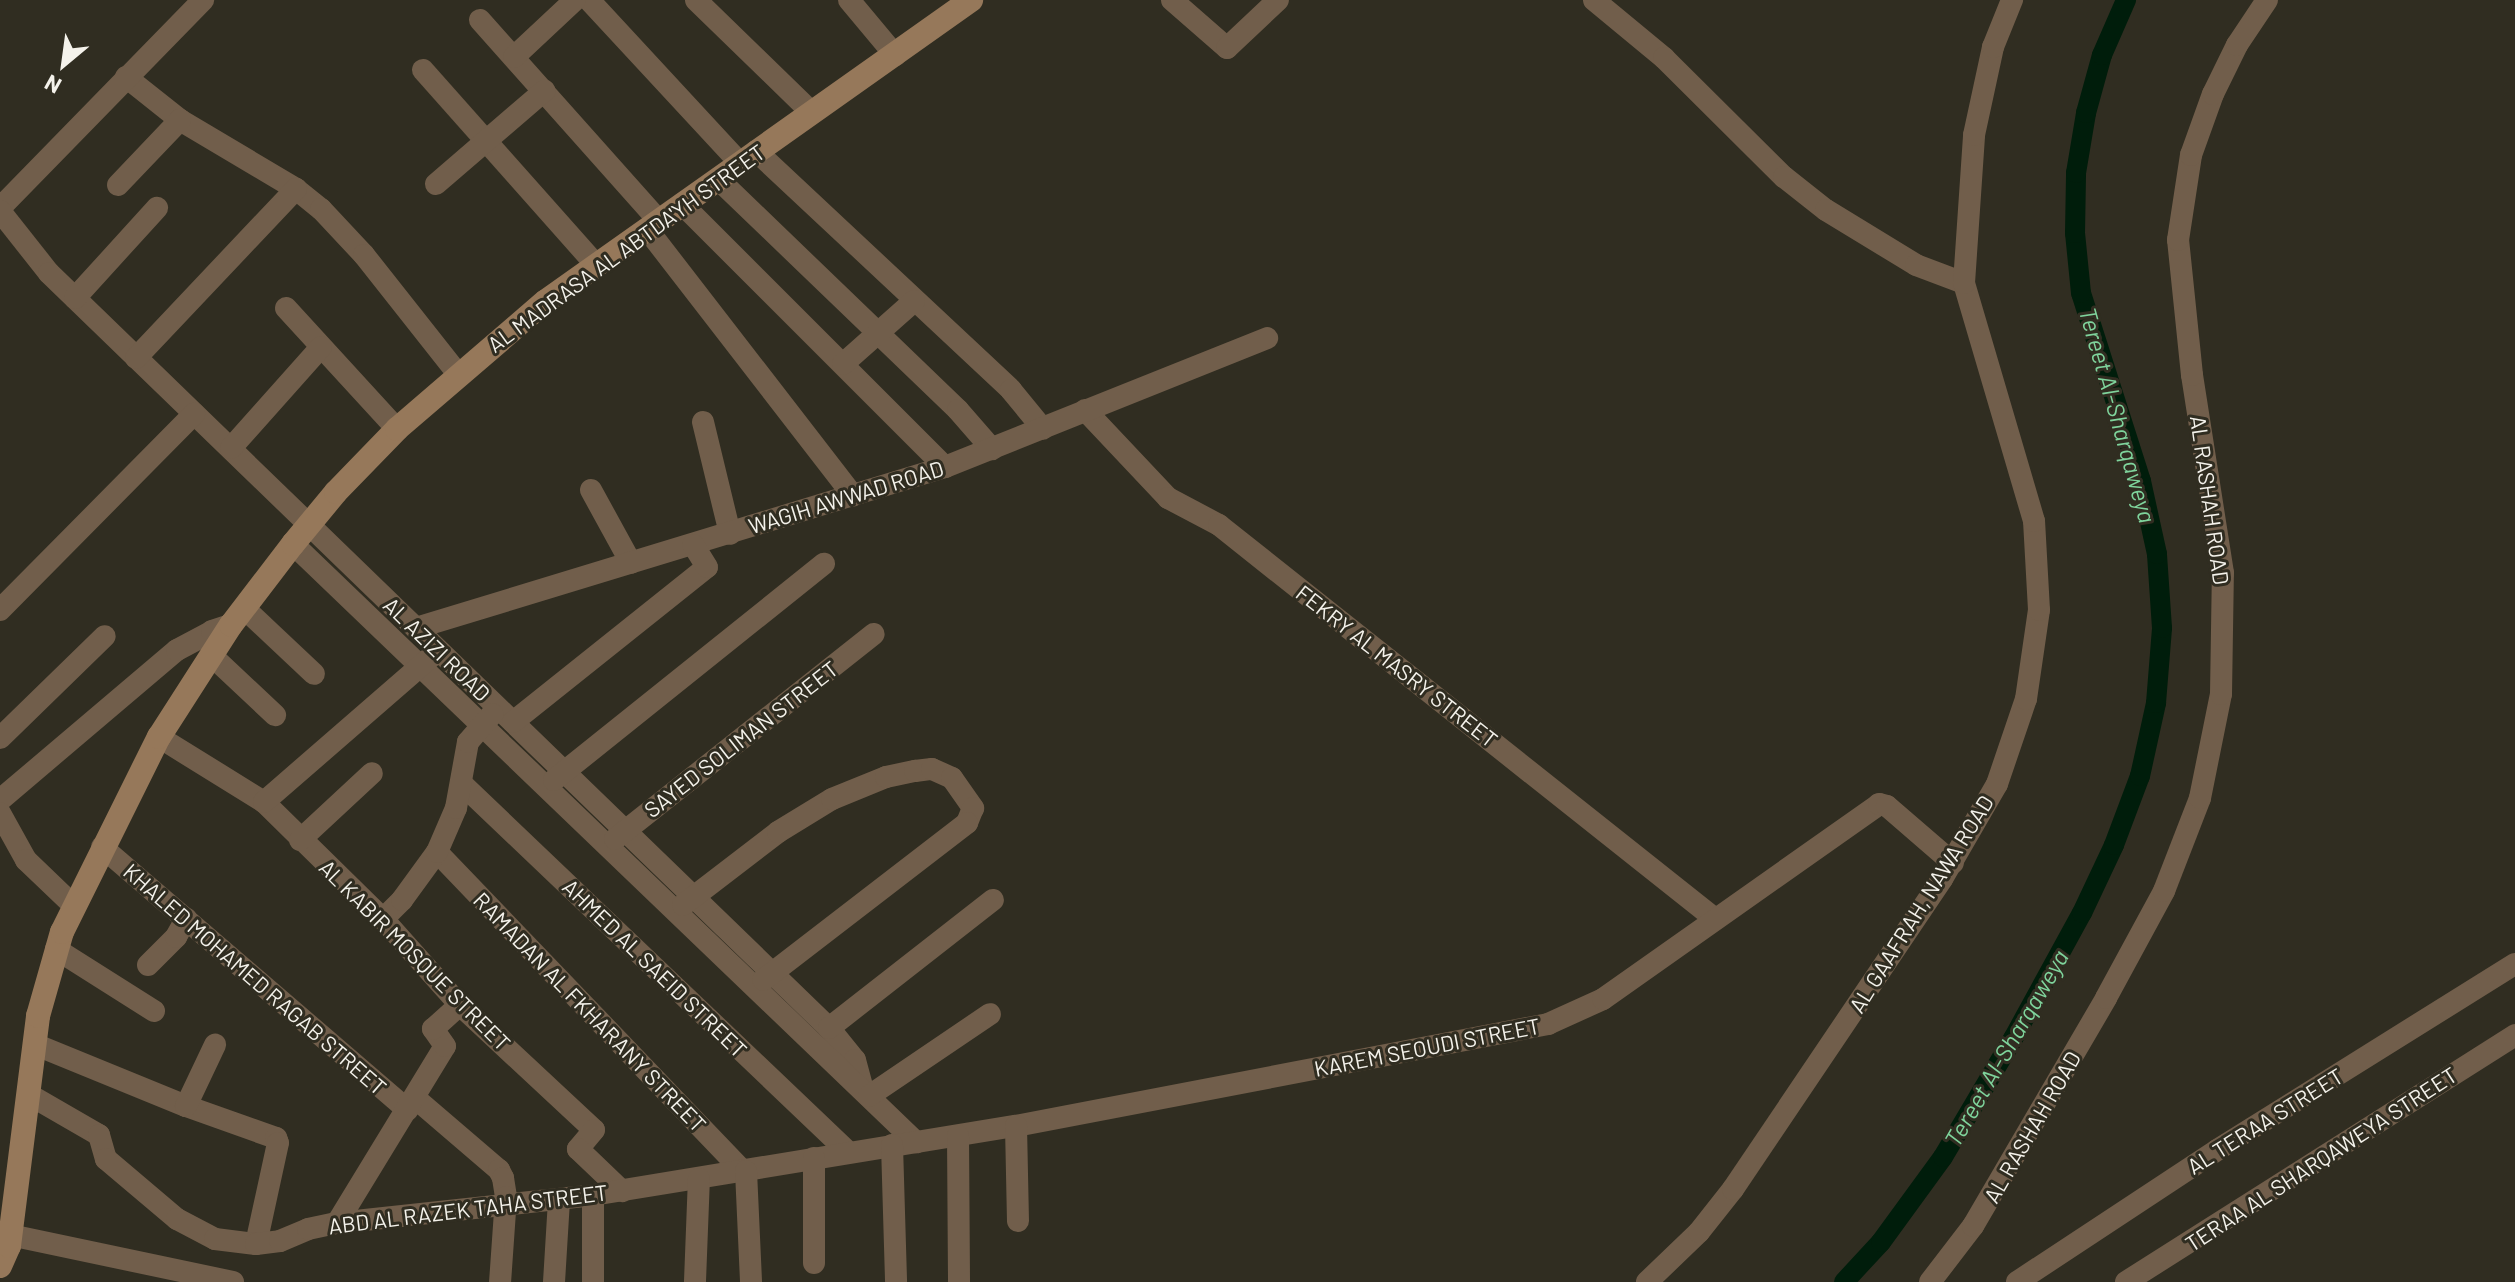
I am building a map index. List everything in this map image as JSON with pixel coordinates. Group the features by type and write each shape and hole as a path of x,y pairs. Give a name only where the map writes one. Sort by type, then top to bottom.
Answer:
{"street":[{"path":"1,215 126,77 203,0"},
{"path":"514,57 575,0"},
{"path":"589,0 748,157 1011,390 1043,429"},
{"path":"696,0 811,112"},
{"path":"849,0 895,55"},
{"path":"1172,0 1227,48 1278,0"},
{"path":"1594,0 1664,58 1784,177 1826,210 1916,265 1964,283"},
{"name":"AL GAAFRAH, NAWA ROAD","path":"1647,1282 1699,1232 1733,1189 1953,863 1997,784 2026,699 2039,610 2034,521 1964,283 1974,135 1993,47 2012,0"},
{"name":"AL RASHAH ROAD","path":"1930,1282 1973,1226 2106,998 2164,891 2200,798 2221,694 2223,573 2192,375 2178,240 2191,155 2213,94 2237,45 2267,0"},
{"name":"AL MADRASA AL ABTDA'YH STREET","path":"0,1266 10,1235 34,1044 56,949 102,847 159,737 238,617 301,534 397,429 458,374 546,301 895,55 956,4"},
{"path":"480,20 544,91 653,225 853,496"},
{"path":"423,70 597,266"},
{"path":"126,77 180,120 296,189 343,231 458,374"},
{"path":"436,184 544,91"},
{"path":"118,185 180,120"},
{"path":"718,179 958,410 992,449"},
{"path":"136,358 296,189"},
{"path":"682,204 945,467"},
{"path":"75,298 157,208"},
{"name":"AL AZIZI ROAD","path":"1,215 49,273 231,448 301,534 421,666 481,723 555,778 617,837 764,979 866,1093 916,1142"},
{"path":"843,364 914,301"},
{"path":"286,308 397,429"},
{"name":"WAGIH AWWAD ROAD","path":"416,628 945,467 1267,338"},
{"path":"231,448 321,347"},
{"name":"FEKRY AL MASRY STREET","path":"1085,410 1168,498 1219,525 1715,919"},
{"path":"0,610 194,414"},
{"path":"703,422 730,534"},
{"path":"591,490 631,563"},
{"name":"AL AZIZI ROAD","path":"301,534 439,650 506,715 555,778"},
{"path":"383,919 402,900 437,852 456,808 468,742 481,723 506,715 705,568 707,562 693,545"},
{"path":"555,778 824,564"},
{"path":"0,800 177,650 238,617 314,674"},
{"name":"SAYED SOLIMAN STREET","path":"617,837 874,634"},
{"path":"0,738 105,636"},
{"path":"264,802 439,650"},
{"path":"211,655 275,715"},
{"name":"AL KABIR MOSQUE STREET","path":"159,737 264,802 383,919 460,1005 594,1130 594,1134 578,1148 622,1191"},
{"path":"685,903 778,832 845,793 886,777 932,769 944,773 961,786 973,808 967,823 764,979"},
{"path":"300,840 372,773"},
{"name":"AHMED AL SAEID STREET","path":"462,784 848,1152"},
{"name":"KAREM SEOUDI STREET","path":"916,1142 1016,1126 1548,1024 1603,999 1879,804 1887,806 1953,863"},
{"path":"0,813 26,860 74,906"},
{"name":"KHALED MOHAMED RAGAB STREET","path":"102,847 412,1104 499,1170 506,1188 500,1282"},
{"name":"RAMADAN AL FKHARANY STREET","path":"437,852 744,1171"},
{"path":"829,1028 993,900"},
{"path":"148,965 176,937 186,919"},
{"path":"56,949 154,1011"},
{"name":"AL TERAA STREET","path":"2017,1282 2217,1150 2515,964"},
{"name":"AL AZIZI ROAD","path":"764,979 829,1028 855,1060 866,1093"},
{"path":"337,1223 445,1046 433,1029 460,1005"},
{"path":"866,1093 990,1014"},
{"name":"TERAA AL SHARQAWEYA STREET","path":"2126,1282 2515,1035"},
{"path":"34,1044 186,1106 273,1137 278,1143 256,1244"},
{"path":"186,1106 215,1045"},
{"name":"ABD AL RAZEK TAHA STREET","path":"28,1094 99,1135 106,1159 177,1219 215,1239 256,1244 280,1241 303,1230 337,1223 559,1200 916,1142"},
{"path":"1016,1126 1018,1221"},
{"path":"958,1136 959,1282"},
{"path":"892,1145 896,1282"},
{"path":"814,1158 814,1263"},
{"path":"744,1171 751,1282"},
{"path":"695,1281 699,1179"},
{"path":"593,1195 593,1282"},
{"path":"554,1282 559,1200"},
{"path":"10,1235 233,1282"}],"waterway":[{"name":"Tereet Al-Sharqaweya","path":"1844,1282 1881,1242 1943,1157 2014,1037 2082,913 2114,845 2140,776 2156,703 2162,628 2157,554 2141,481 2081,293 2075,233 2076,173 2086,113 2102,55 2126,0"}]}
